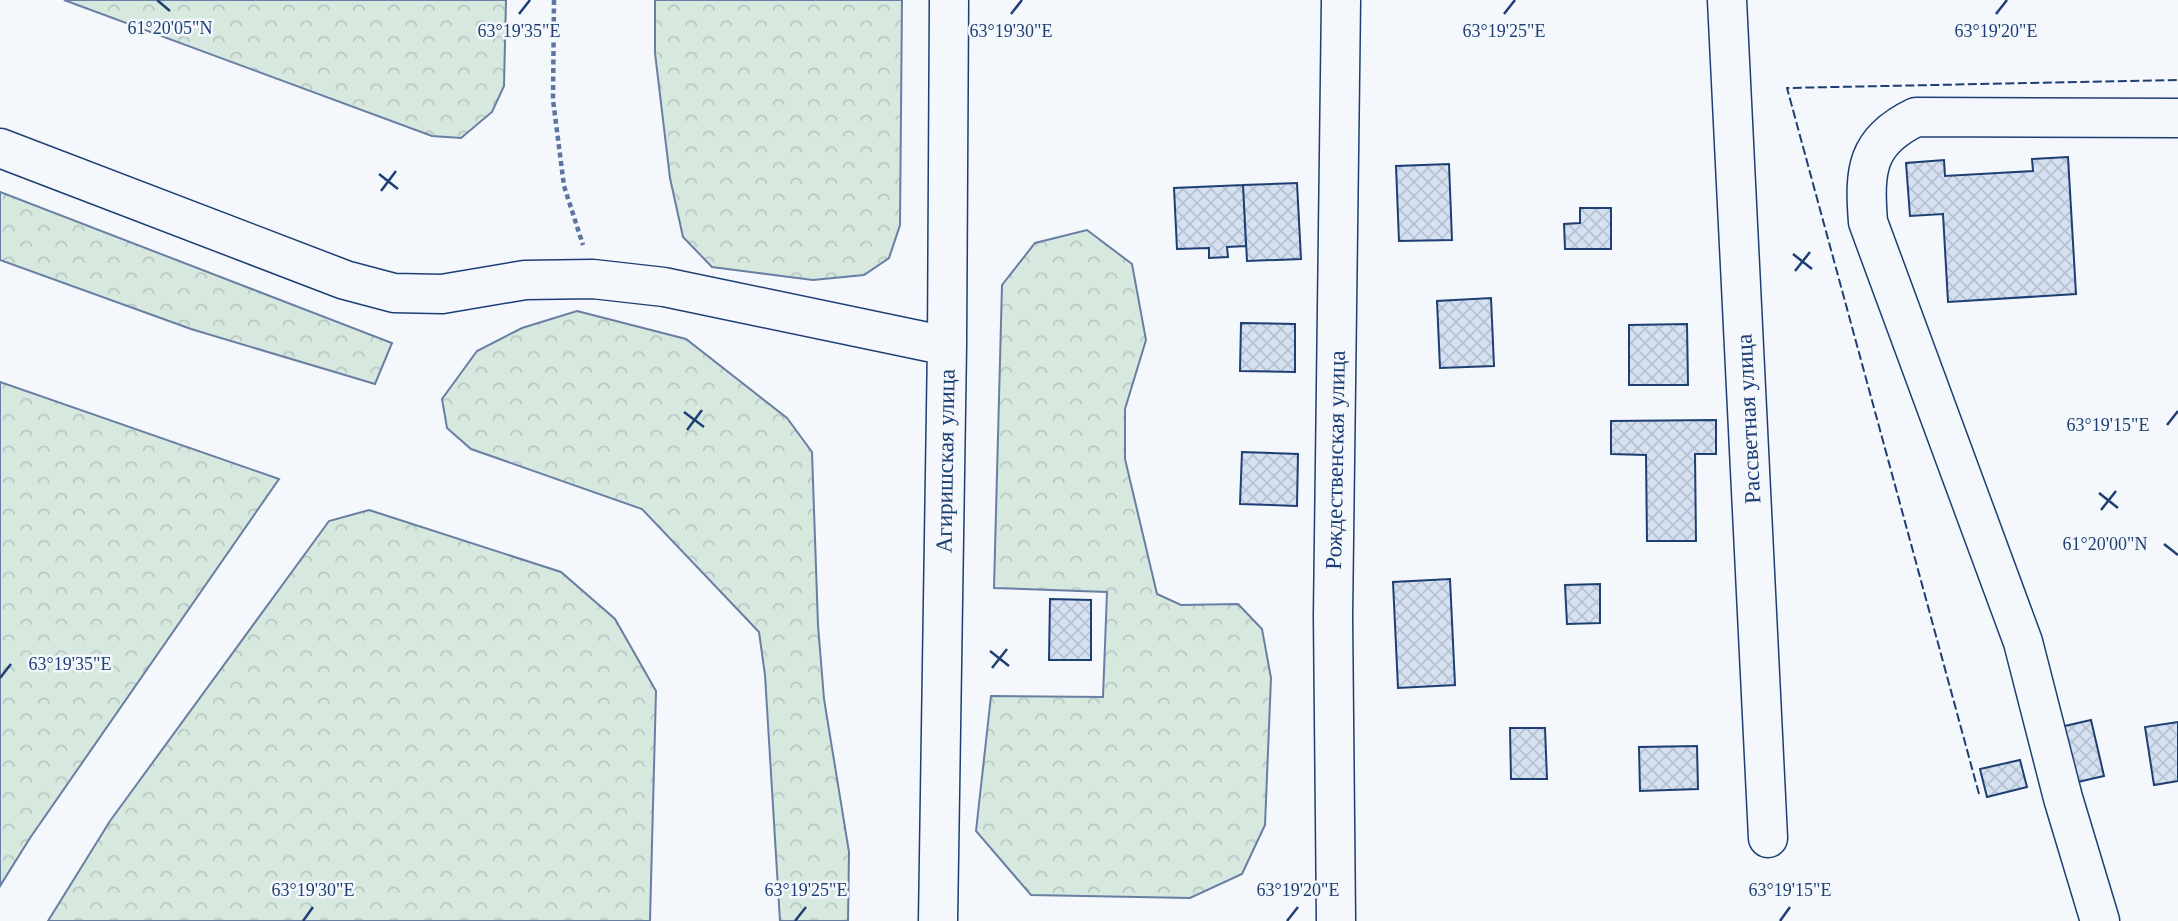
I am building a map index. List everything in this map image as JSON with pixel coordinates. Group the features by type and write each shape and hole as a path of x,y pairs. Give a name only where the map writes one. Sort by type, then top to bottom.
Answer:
{"street":[{"name":"Агиришская улица","path":"938,921 947,346 949,0"},
{"name":"Рождественская улица","path":"1336,921 1333,616 1341,0"},
{"name":"Рассветная улица","path":"1727,0 1768,838"},
{"path":"2100,921 2063,798 2022,642 1868,222 1867,170 1878,145 1894,128 1916,117 2178,118"},
{"path":"0,148 345,280 394,293 442,294 525,280 593,279 664,286 947,346"}],"path":[{"path":"554,0 553,100 564,186 593,279"}],"green space":[{"path":"64,0 506,0 504,86 492,112 461,138 432,136"},
{"path":"655,0 902,0 900,225 889,258 864,275 813,280 712,267 683,237 670,178 655,53"},
{"path":"0,192 392,343 375,384 191,329 0,260"},
{"path":"1087,230 1132,264 1146,340 1125,409 1125,459 1157,594 1181,605 1238,604 1262,629 1271,678 1265,825 1242,874 1190,898 1031,895 976,831 991,696 1103,697 1107,592 994,588 1002,285 1035,243"},
{"path":"577,311 686,339 787,418 812,452 818,625 824,699 849,852 848,921 780,921 765,675 759,632 642,509 471,449 447,428 442,399 477,351 522,328"},
{"path":"0,382 279,479 30,838 0,886"},
{"path":"369,510 561,572 615,619 656,691 650,921 48,921 110,821 329,521"}],"building":[{"path":"2068,157 2076,294 1948,302 1943,214 1910,216 1906,163 1944,160 1945,176 2033,171 2032,159"},
{"path":"1449,164 1452,240 1399,241 1396,166"},
{"path":"1297,183 1301,259 1247,261 1243,185"},
{"path":"1243,185 1246,246 1227,247 1228,257 1209,258 1209,248 1177,249 1174,188"},
{"path":"1580,208 1611,208 1611,249 1565,249 1564,224 1580,223"},
{"path":"1491,298 1494,366 1440,368 1437,301"},
{"path":"1241,323 1295,324 1295,372 1240,371"},
{"path":"1687,324 1688,385 1629,385 1629,325"},
{"path":"1716,420 1716,454 1695,454 1696,541 1647,541 1646,455 1611,454 1611,421"},
{"path":"1242,452 1298,454 1297,506 1240,504"},
{"path":"1450,579 1455,685 1398,688 1393,582"},
{"path":"1600,584 1600,623 1567,624 1565,585"},
{"path":"1050,599 1091,600 1091,660 1049,660"},
{"path":"2091,720 2104,776 2069,784 2056,728"},
{"path":"2178,722 2178,781 2154,785 2145,727"},
{"path":"1510,728 1545,728 1547,779 1511,779"},
{"path":"1697,746 1698,789 1640,791 1639,747"},
{"path":"2020,760 2027,787 1987,797 1980,769"}],"fence":[{"path":"1979,794 1787,88 2178,80"}]}
